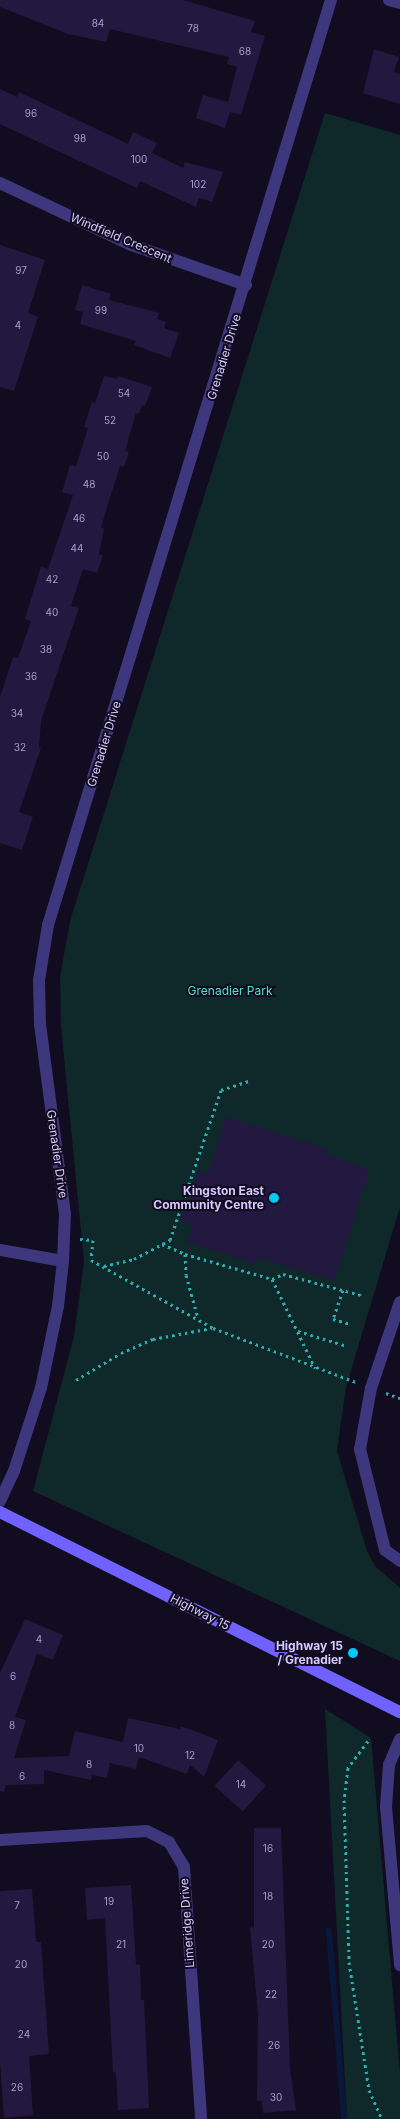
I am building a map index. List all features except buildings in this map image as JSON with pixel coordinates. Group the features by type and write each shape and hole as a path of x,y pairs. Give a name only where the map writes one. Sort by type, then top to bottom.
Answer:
{"main road":[{"name":"Highway 15","path":"0,1512 400,1712"}],"street":[{"name":"Grenadier Drive","path":"0,1501 14,1471 41,1388 58,1306 63,1261 65,1214 40,1025 39,980 48,925 246,284 331,0"},
{"path":"389,0 400,3"},
{"name":"Windfield Crescent","path":"0,183 129,244 246,284"},
{"path":"0,1250 63,1261"},
{"path":"400,1302 371,1388 360,1450 385,1550 400,1561"},
{"path":"400,1739 389,1765 386,1807 400,1965"},
{"name":"Limeridge Drive","path":"0,1840 147,1831 169,1842 184,1867 201,2119"}],"path":[{"path":"103,1266 134,1259 170,1240 175,1230 221,1090 249,1081"},
{"path":"64,1237 93,1240 91,1260 213,1328 371,1388"},
{"path":"162,1244 185,1254 272,1279 283,1274 361,1295"},
{"path":"185,1254 186,1274 198,1319"},
{"path":"272,1279 316,1368"},
{"path":"343,1290 333,1319 351,1324"},
{"path":"76,1380 121,1353 153,1339 213,1328"},
{"path":"297,1331 347,1346"},
{"path":"368,1741 348,1768 344,1800 349,1962 370,2090 382,2119"}],"green space":[{"name":"Grenadier Park","path":"325,113 400,135 400,1207 346,1387 337,1451 367,1551 375,1566 400,1588 400,1661 33,1491 74,1336 84,1262 61,1026 60,977 70,921"},
{"path":"325,1709 371,1738 400,2074 400,2119 347,2119"}],"waterway":[{"path":"329,1931 344,2119"}],"place":[{"name":"Kingston East Community Centre","path":"274,1198"},
{"name":"Highway 15 / Grenadier","path":"353,1653"}]}
